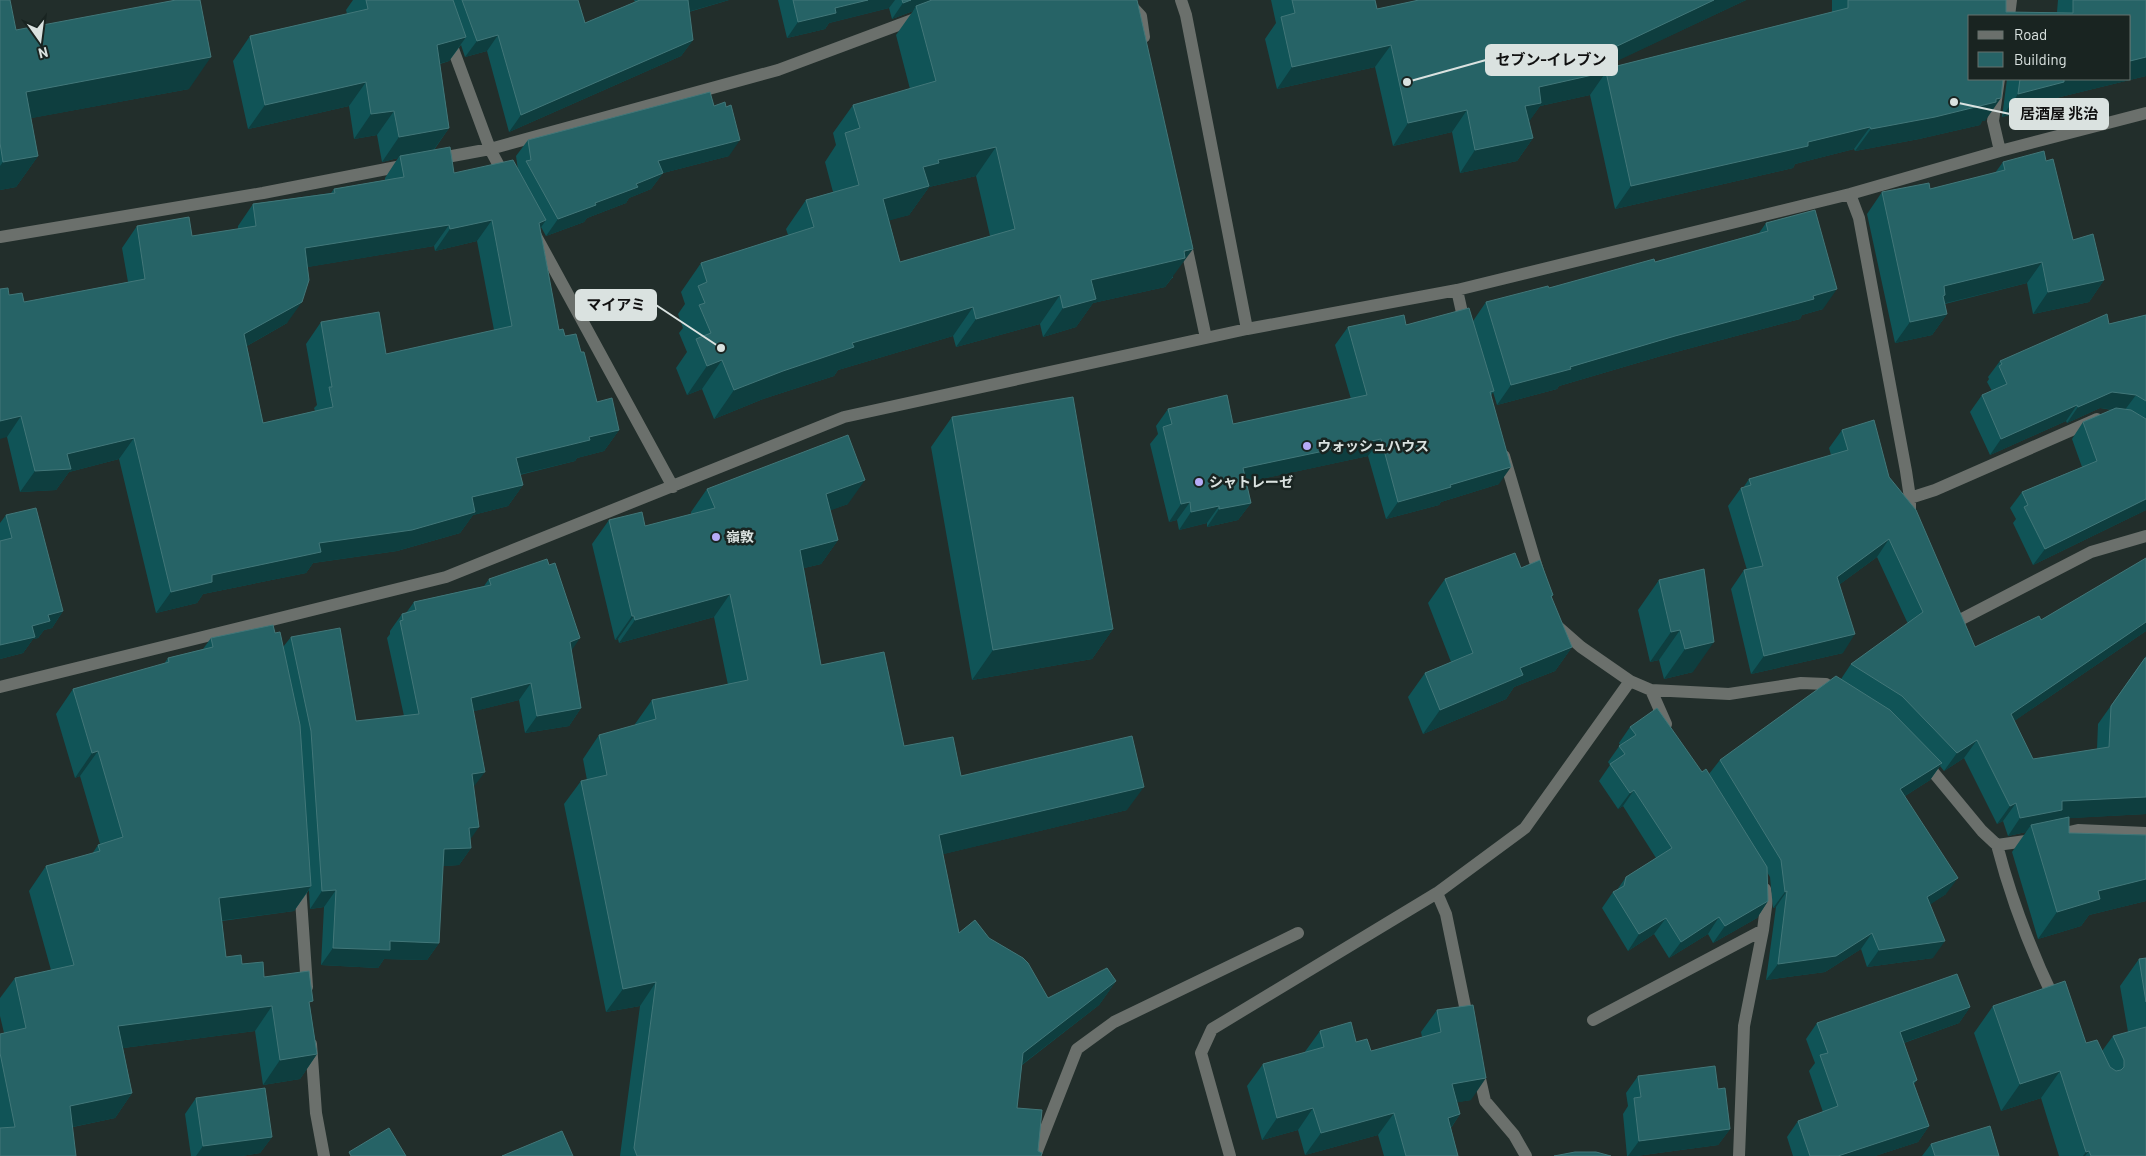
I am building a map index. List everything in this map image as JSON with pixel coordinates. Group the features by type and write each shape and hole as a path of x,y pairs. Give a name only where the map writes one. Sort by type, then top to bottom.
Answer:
{"street":[{"path":"1126,0 1140,16 1147,53"},
{"path":"1181,0 1186,15 1247,329"},
{"path":"2009,15 2011,0"},
{"path":"0,237 263,193 490,149 778,70 929,13"},
{"path":"446,28 490,149 512,190"},
{"path":"1999,80 1993,121 2000,151"},
{"path":"0,687 264,626 446,577 844,417 1247,329 1457,290 1850,194 2000,151 2146,113"},
{"path":"1850,194 1859,218 1910,498 1910,520 1914,528"},
{"path":"529,222 672,487"},
{"path":"1181,223 1206,338"},
{"path":"1457,290 1470,340"},
{"path":"1910,498 1935,490 2103,416 2113,417"},
{"path":"1501,444 1543,586"},
{"path":"1948,605 1956,622 2091,552 2146,536"},
{"path":"1551,614 1554,624 1581,647 1630,681 1651,690 1729,694 1801,683 1826,684 1851,700"},
{"path":"1230,1156 1201,1053 1212,1029 1437,893 1526,828 1630,681"},
{"path":"1651,690 1661,715 1671,732"},
{"path":"1916,754 1936,774 1982,831 1997,845 2003,868 2034,956 2059,1009"},
{"path":"1997,845 2018,843 2078,830 2146,833"},
{"path":"300,877 308,995"},
{"path":"1739,1156 1744,1026 1763,930 1767,899 1764,881"},
{"path":"1437,893 1446,914 1471,1035"},
{"path":"1593,1020 1763,930"},
{"path":"1035,1156 1077,1049 1114,1022 1298,933"},
{"path":"311,1035 316,1113 324,1156"},
{"path":"1475,1054 1485,1101 1514,1135 1526,1156"}],"building":[{"path":"0,0 10,0 16,30 176,0 200,0 211,57 26,92 38,156 3,162 0,143"},
{"path":"366,0 453,0 466,37 437,45 449,128 399,137 394,111 371,114 366,82 265,105 250,36 368,9"},
{"path":"462,0 578,0 585,23 640,0 688,0 693,40 521,115 498,35 477,41"},
{"path":"793,0 868,0 835,8 836,13 798,22"},
{"path":"932,0 1137,0 1193,249 1184,251 1185,258 1091,280 1096,299 1063,308 1060,295 976,319 973,307 852,343 854,347 734,390 722,360 707,366 696,339 711,333 699,305 705,303 698,286 707,282 701,263 814,227 806,200 859,185 845,133 860,128 853,105 936,81 916,6","holes":["996,147 1015,229 900,262 883,199 929,186 923,167 939,163 938,160"]},
{"path":"1292,0 1375,0 1377,9 1419,0 1714,0 1611,49 1617,66 1848,8 1848,0 2006,0 2006,12 2073,13 2073,0 2146,0 2146,57 2131,61 2131,15 1968,15 1968,80 2003,80 2001,98 1996,99 1996,102 1935,117 1871,129 1870,127 1808,142 1808,146 1631,186 1606,72 1539,87 1541,103 1525,106 1533,138 1475,150 1467,110 1408,123 1391,45 1292,67 1281,17 1295,13"},
{"path":"2020,80 2064,80 2064,82 2018,94"},
{"path":"710,92 714,106 725,102 726,107 731,105 740,140 658,161 663,173 636,184 638,187 558,219 526,161 531,160 528,140"},
{"path":"450,147 454,173 513,160 546,220 539,223 559,330 563,329 565,336 576,334 581,352 584,352 597,402 612,398 619,430 589,437 590,440 516,458 523,485 472,497 475,512 412,530 319,543 321,552 212,575 212,582 171,592 134,438 67,454 71,469 35,471 21,416 0,421 0,289 8,288 9,295 22,293 24,302 145,279 137,226 189,217 192,236 256,226 253,204 335,193 334,189 404,177 400,156","holes":["492,220 512,326 386,354 379,312 321,322 332,387 329,387 333,407 263,423 244,334 302,302 309,280 305,248 449,225 450,229"]},
{"path":"2044,151 2046,161 2053,159 2073,240 2093,234 2104,280 2048,292 2042,262 1944,286 1945,295 1943,296 1947,314 1910,322 1882,192 1929,183 1930,189 2005,170 2003,162"},
{"path":"1815,210 1837,289 1813,296 1814,299 1675,336 1570,367 1571,369 1511,385 1486,302 1548,286 1549,288 1654,259 1655,262 1768,231 1766,223"},
{"path":"1469,308 1494,391 1490,392 1511,467 1398,502 1381,439 1243,468 1251,503 1219,509 1219,506 1191,512 1190,502 1181,504 1163,427 1172,424 1168,409 1227,395 1233,424 1367,395 1348,327 1404,315 1406,325"},
{"path":"2107,314 2109,324 2146,315 2146,401 2136,395 2112,392 2078,407 2077,405 2001,439 1982,395 2007,384 1999,366 2002,364 2000,361"},
{"path":"1073,397 1113,629 993,650 952,417"},
{"path":"2116,408 2131,410 2146,419 2146,499 2045,549 2024,507 2028,505 2022,492 2097,461 2083,422"},
{"path":"1874,420 1889,477 1916,510 1975,647 2039,616 2041,620 2146,558 2146,622 2011,714 2033,759 2109,747 2111,706 2146,658 2146,797 2062,801 2062,810 2020,818 2016,803 2010,806 1977,740 1957,753 1902,696 1851,664 1923,612 1889,539 1837,577 1855,634 1764,656 1744,570 1763,566 1741,488 1751,485 1749,479 1848,450 1842,430"},
{"path":"848,435 865,480 826,494 838,540 800,550 821,665 884,652 904,746 953,737 961,776 1132,736 1144,787 939,835 959,933 975,920 989,938 1023,958 1028,963 1048,998 1107,968 1116,981 1023,1053 1017,1108 1042,1110 1038,1151 1042,1153 1041,1156 637,1156 634,1148 656,982 623,989 581,781 607,775 599,735 656,719 652,700 748,680 730,594 635,620 634,616 632,616 609,520 642,512 645,526 715,508 707,489"},
{"path":"36,508 63,611 48,615 50,621 32,626 35,637 0,645 0,541 12,538 6,515"},
{"path":"1515,553 1521,568 1540,560 1553,595 1551,596 1572,647 1520,668 1523,675 1440,710 1425,673 1473,653 1445,579"},
{"path":"547,559 549,565 555,563 580,638 570,642 581,708 537,716 531,683 471,698 485,772 472,774 479,827 469,828 471,848 444,849 439,943 390,941 390,950 333,948 336,890 322,891 311,731 291,637 340,628 356,721 419,714 400,621 403,620 402,614 416,610 414,602 491,585 489,579"},
{"path":"1704,569 1714,642 1685,649 1680,630 1671,632 1659,580"},
{"path":"273,625 275,633 280,632 300,725 311,886 219,898 226,957 241,955 242,964 263,962 264,977 309,971 313,1001 309,1002 317,1054 280,1060 272,1006 118,1026 132,1093 70,1106 76,1156 0,1156 0,1128 15,1127 0,1053 0,1034 26,1028 15,978 74,965 46,866 100,851 98,845 123,837 98,751 92,753 73,689 169,662 168,658 213,647 211,638"},
{"path":"1836,676 1890,710 1942,763 1900,789 1958,878 1927,897 1945,941 1879,950 1872,933 1836,956 1778,964 1787,891 1785,892 1781,860 1720,760"},
{"path":"1657,708 1702,772 1706,769 1767,867 1768,901 1725,926 1719,917 1681,942 1666,918 1639,934 1613,892 1624,886 1626,877 1672,848 1634,790 1630,793 1610,764 1625,754 1619,746 1636,735 1630,727"},
{"path":"2069,817 2069,833 2146,835 2146,879 2098,891 2100,899 2057,912 2031,825"},
{"path":"2146,958 2146,1002 2139,959"},
{"path":"1957,974 1970,1007 1900,1032 1917,1080 1913,1082 1929,1126 1838,1156 1810,1156 1798,1121 1838,1106 1820,1055 1828,1053 1817,1023"},
{"path":"2065,981 2086,1043 2097,1040 2110,1067 2116,1071 2124,1067 2124,1060 2113,1036 2146,1027 2146,1156 2091,1156 2089,1151 2086,1152 2060,1071 2020,1084 1993,1006"},
{"path":"1473,1005 1486,1078 1452,1084 1460,1114 1448,1118 1458,1156 1406,1156 1394,1113 1321,1133 1313,1108 1277,1118 1263,1064 1324,1047 1320,1031 1351,1022 1356,1042 1367,1039 1371,1051 1441,1032 1437,1010"},
{"path":"1715,1066 1718,1089 1725,1088 1730,1129 1639,1141 1634,1098 1641,1097 1638,1076"},
{"path":"265,1088 272,1137 203,1146 196,1098"},
{"path":"1990,1126 1999,1156 1935,1156 1931,1144"},
{"path":"389,1128 406,1156 351,1156 349,1152"},
{"path":"562,1131 573,1156 502,1156"},
{"path":"1575,1152 1596,1152 1611,1156 1554,1156"}],"place":[{"name":"セブン-イレブン","path":"1407,82"},
{"name":"居酒屋 兆治","path":"1954,102"},
{"name":"マイアミ","path":"721,348"},
{"name":"ウォッシュハウス","path":"1307,446"},
{"name":"シャトレーゼ","path":"1199,482"},
{"name":"嶺敦","path":"716,537"}]}
